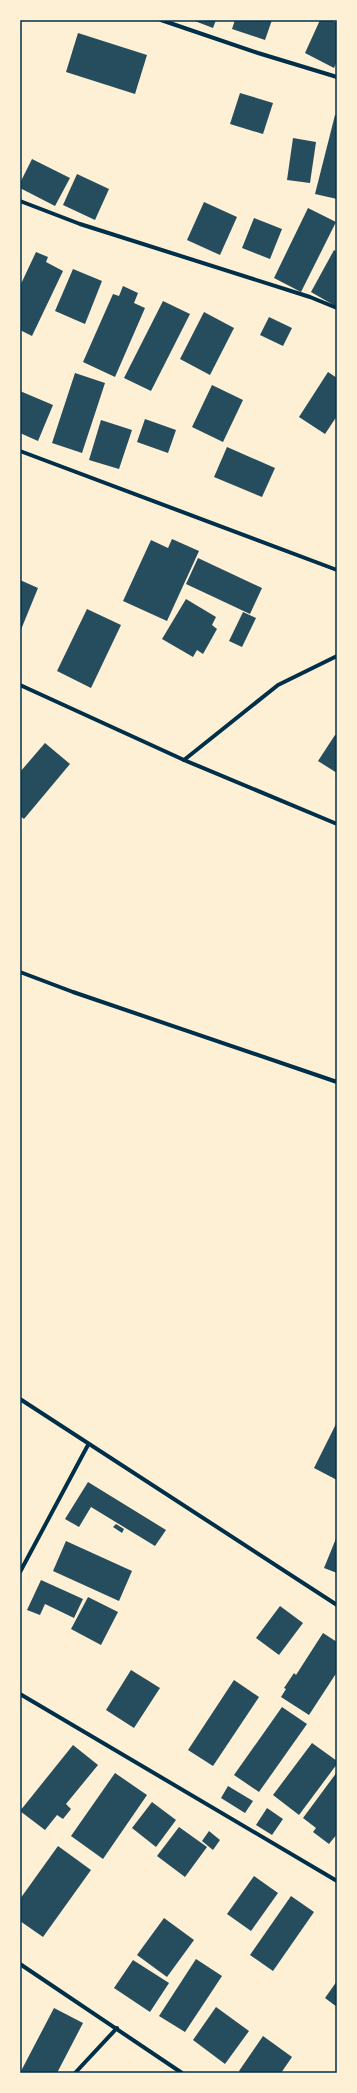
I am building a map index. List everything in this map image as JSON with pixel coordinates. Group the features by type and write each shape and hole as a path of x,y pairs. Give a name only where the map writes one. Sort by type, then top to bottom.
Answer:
{"street":[{"path":"161,20 258,53 337,77"},
{"path":"20,202 80,224 310,297 337,308"},
{"path":"20,451 337,570"},
{"path":"184,760 278,685 337,656"},
{"path":"20,685 184,760 337,824"},
{"path":"20,972 73,992 337,1082"},
{"path":"20,1399 88,1445 337,1605"},
{"path":"20,1572 88,1445"},
{"path":"20,1694 337,1881"},
{"path":"20,1964 182,2073"},
{"path":"75,2073 117,2028"}],"building":[{"path":"192,20 216,20 213,28"},
{"path":"235,20 272,20 265,40 232,29"},
{"path":"320,20 331,20 337,23 337,61 334,68 305,53"},
{"path":"78,33 147,55 135,94 66,72"},
{"path":"240,93 273,103 263,134 230,124"},
{"path":"335,115 337,115 337,199 315,194"},
{"path":"293,138 316,142 310,183 287,180"},
{"path":"32,159 70,178 55,206 20,188 20,183"},
{"path":"77,174 109,189 95,220 63,205"},
{"path":"204,202 237,217 220,255 187,240"},
{"path":"308,208 336,222 301,292 274,278"},
{"path":"254,218 282,229 270,259 242,248"},
{"path":"334,250 337,252 337,307 311,292"},
{"path":"36,252 48,257 46,262 63,271 32,336 20,330 20,286"},
{"path":"73,269 102,281 85,324 55,311"},
{"path":"123,286 138,293 134,303 145,308 115,377 83,362 113,294 119,296"},
{"path":"163,301 190,314 151,391 124,378"},
{"path":"204,312 234,328 210,375 180,359"},
{"path":"269,317 292,328 283,346 260,335"},
{"path":"328,372 337,378 337,416 325,434 299,417"},
{"path":"75,373 105,383 82,453 52,443"},
{"path":"212,385 243,400 223,442 192,427"},
{"path":"20,391 53,405 38,441 20,433"},
{"path":"145,419 176,430 168,453 137,442"},
{"path":"101,420 132,430 119,469 89,460"},
{"path":"227,447 275,468 262,497 214,477"},
{"path":"172,539 199,551 167,621 123,601 151,540 168,548"},
{"path":"198,558 262,588 250,614 186,584"},
{"path":"20,580 38,588 20,632"},
{"path":"186,599 216,617 212,625 217,629 203,654 197,650 193,657 162,639"},
{"path":"87,609 121,625 91,688 57,671"},
{"path":"243,612 256,618 242,647 229,641"},
{"path":"335,735 337,736 337,773 318,761"},
{"path":"45,743 70,764 24,819 20,816 20,772"},
{"path":"337,1422 337,1480 314,1468"},
{"path":"88,1482 166,1530 155,1546 91,1507 79,1527 65,1519"},
{"path":"116,1524 124,1529 122,1533 113,1527"},
{"path":"337,1536 337,1573 324,1568"},
{"path":"66,1541 132,1571 119,1601 53,1571"},
{"path":"41,1580 83,1599 74,1618 45,1604 40,1615 27,1610"},
{"path":"88,1597 118,1612 101,1645 71,1629"},
{"path":"280,1606 303,1623 279,1655 256,1638"},
{"path":"323,1633 337,1642 337,1672 309,1715 281,1697 286,1689 284,1688 294,1673 296,1675"},
{"path":"131,1670 160,1688 134,1728 106,1710"},
{"path":"234,1680 259,1697 213,1766 188,1750"},
{"path":"282,1707 307,1724 259,1792 234,1775"},
{"path":"312,1743 337,1761 337,1764 299,1815 273,1795"},
{"path":"73,1745 98,1765 66,1804 71,1809 63,1819 57,1815 45,1830 20,1811"},
{"path":"337,1772 337,1834 329,1844 313,1832 316,1828 303,1818"},
{"path":"115,1773 147,1795 103,1859 71,1836"},
{"path":"228,1786 253,1801 245,1813 221,1798"},
{"path":"152,1802 176,1820 156,1847 132,1828"},
{"path":"267,1808 283,1819 272,1835 256,1825"},
{"path":"179,1827 207,1847 185,1877 157,1856"},
{"path":"209,1831 220,1840 213,1850 202,1841"},
{"path":"58,1846 91,1870 43,1937 20,1921 20,1899"},
{"path":"254,1876 278,1893 251,1931 227,1914"},
{"path":"291,1896 314,1912 273,1971 250,1955"},
{"path":"164,1918 194,1940 167,1977 137,1955"},
{"path":"196,1959 222,1976 185,2032 159,2016"},
{"path":"133,1960 169,1983 150,2012 114,1988"},
{"path":"337,1981 337,2007 325,1998"},
{"path":"216,2007 249,2031 225,2064 193,2040"},
{"path":"54,2008 83,2023 57,2073 20,2073"},
{"path":"263,2036 292,2057 281,2073 242,2073 239,2071"}]}
